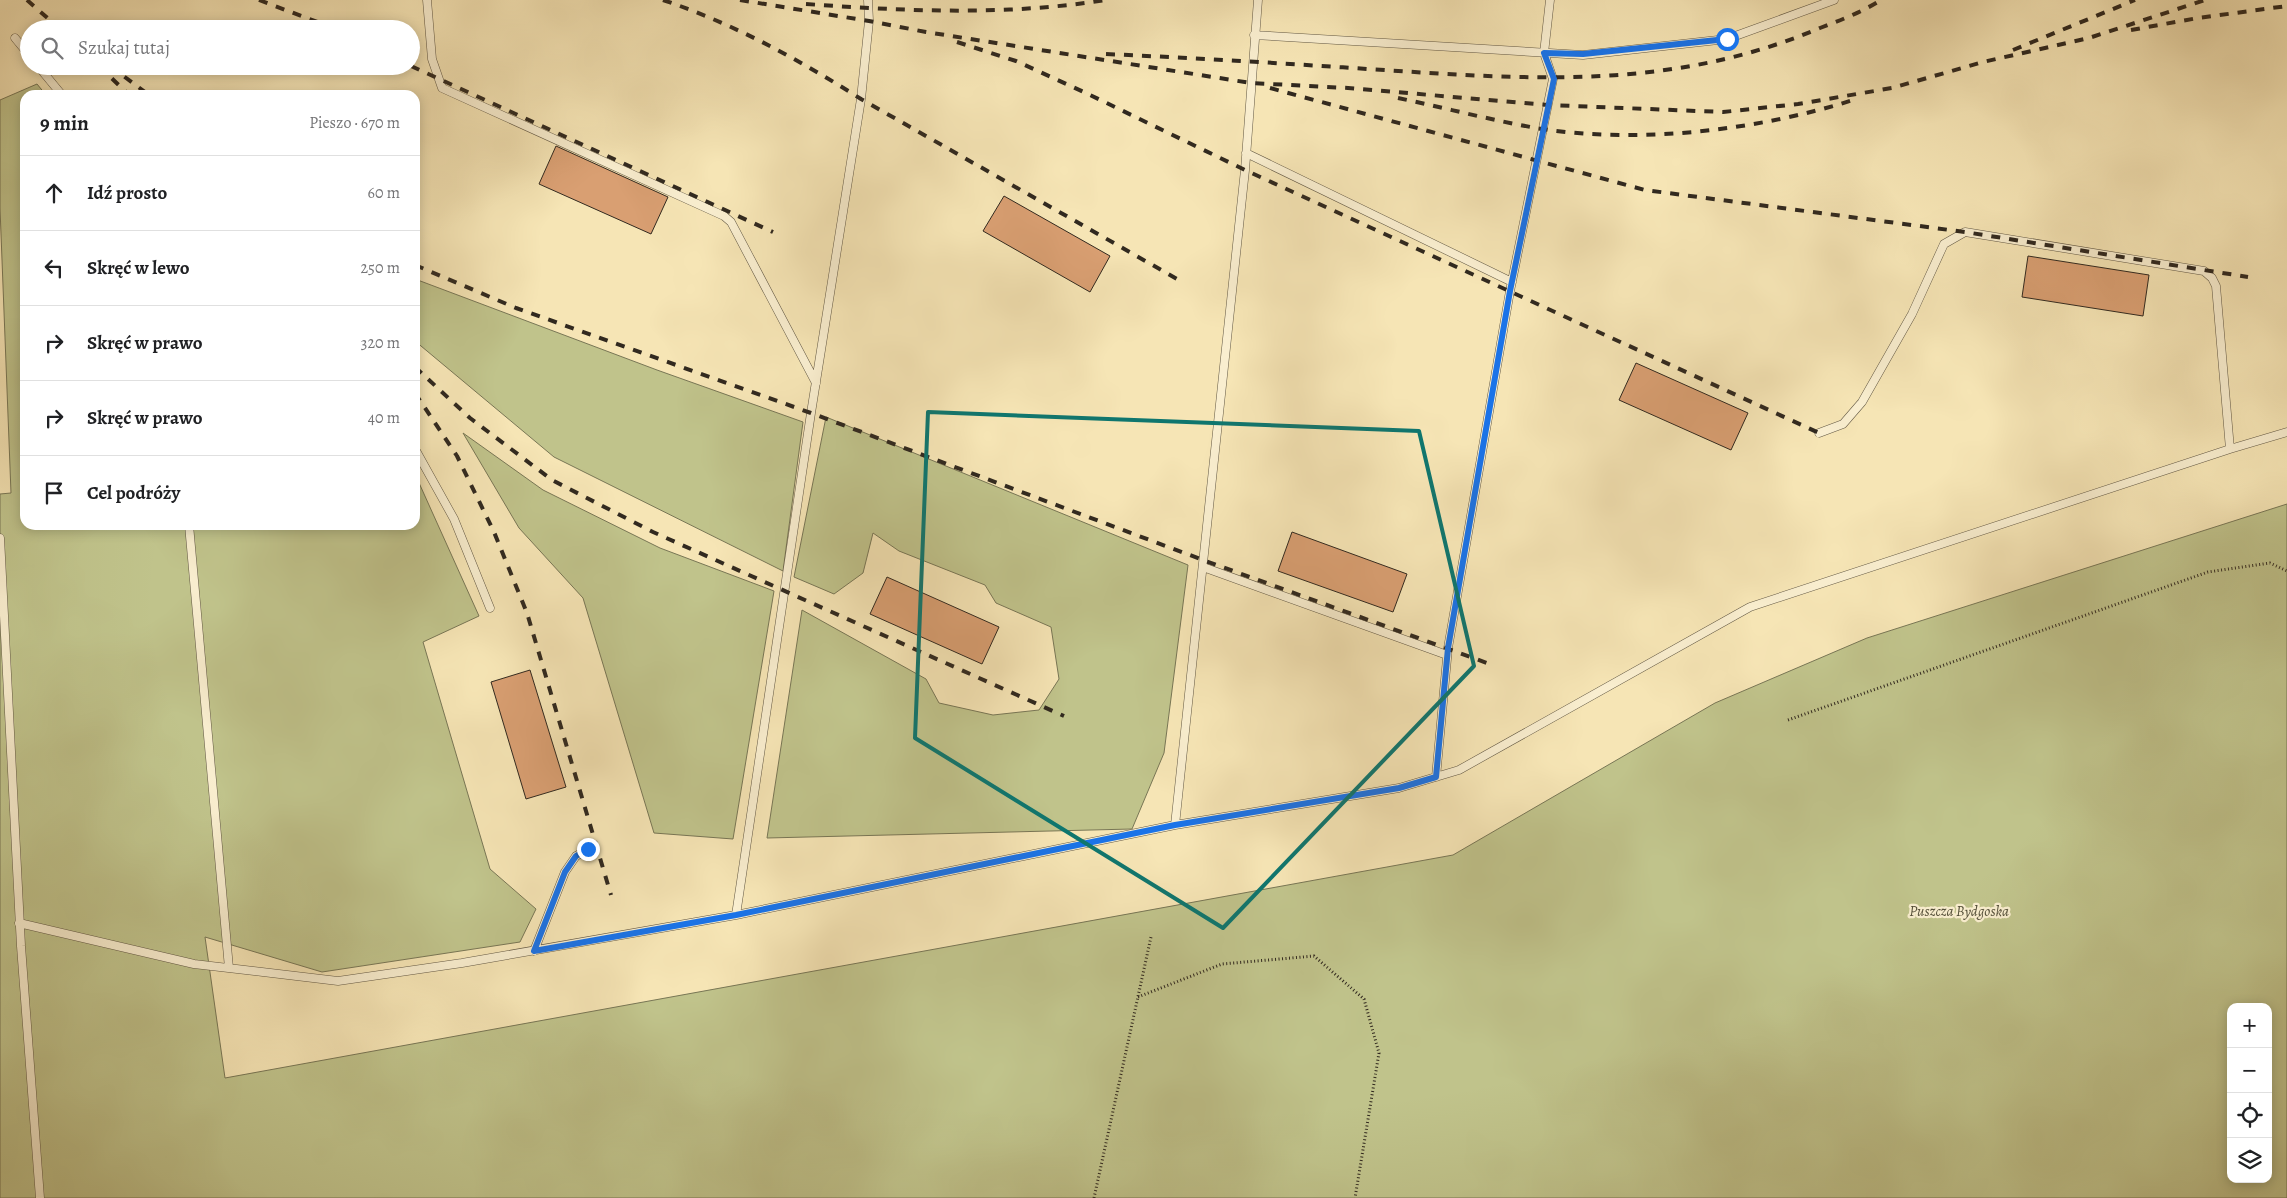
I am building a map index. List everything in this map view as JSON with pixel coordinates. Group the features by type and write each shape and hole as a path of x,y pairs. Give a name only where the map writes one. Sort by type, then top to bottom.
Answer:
{"lane":[{"path":"427,0 432,59 442,88 724,216 731,222 816,383"},
{"path":"736,915 861,99 870,20 868,0"},
{"path":"1175,825 1246,153 1258,0"},
{"path":"1436,777 1447,655 1512,282 1554,79 1544,53 1550,0"},
{"path":"1254,35 1583,54 1727,39 1834,0"},
{"path":"15,38 20,44"},
{"path":"45,75 58,90"},
{"path":"1246,153 1512,282"},
{"path":"1819,433 1843,424 1862,402 1912,314 1944,244 1965,232 2204,271 2212,278 2216,286 2230,449"},
{"path":"19,923 194,964 338,981 534,951 736,915 1175,825 1399,788 1459,770 1750,607 2287,432"},
{"path":"420,458 454,519 490,608"},
{"path":"189,530 229,968"},
{"path":"0,538 19,923 40,1198"},
{"path":"1203,566 1447,655"},
{"path":"534,951 565,872 576,856 588,849"}],"path":[{"path":"1788,720 2208,572 2270,563 2287,570"},
{"path":"1094,1198 1151,937"},
{"path":"1138,997 1222,964 1314,956 1364,999 1378,1053 1355,1198"}],"highlighted area":[{"path":"928,412 1419,431 1474,666 1223,928 915,738"}],"green space":[{"name":"Puszcza Bydgoska","path":"37,84 42,90 23,90"},
{"name":"Puszcza Bydgoska","path":"20,91 20,530 420,530 420,485 479,616 423,642 490,869 536,909 520,942 322,972 205,937 225,1078 1453,855 1715,703 1867,638 2287,504 2287,1198 0,1198 0,494 11,493 0,208 0,100"},
{"path":"420,281 657,370 803,422 783,571 554,457 420,345"},
{"path":"826,417 1188,565 1164,753 1132,829 767,838 802,610 926,679 939,703 993,715 1039,710 1059,679 1051,627 996,603 985,585 899,551 873,533 863,573 834,594 794,577"},
{"path":"463,433 543,490 660,548 774,591 733,839 654,833 583,598 519,528"}],"building":[{"path":"556,146 668,197 651,234 539,184"},
{"path":"1004,196 1110,256 1090,292 983,231"},
{"path":"2028,256 2149,275 2143,316 2022,297"},
{"path":"1636,363 1748,413 1731,450 1619,400"},
{"path":"1292,532 1407,574 1393,612 1278,571"},
{"path":"887,577 999,627 982,664 870,614"},
{"path":"530,670 566,787 526,799 491,682"}],"railway":[{"path":"27,0 50,20"},
{"path":"259,0 312,20"},
{"path":"663,0 740,31 789,56 1184,283"},
{"path":"740,0 926,32 1251,83 1348,88 1548,105 1723,112 1798,104 1892,88 1983,62 2089,38 2205,0"},
{"path":"806,4 956,11 1031,8 1105,0"},
{"path":"1106,54 1484,76 1596,76 1652,72 1708,63 1763,49 1844,19 1881,0"},
{"path":"2013,50 2135,0"},
{"path":"2131,30 2198,18 2287,6"},
{"path":"957,42 1016,61 1245,170 1819,433"},
{"path":"420,70 773,232"},
{"path":"108,75 124,90"},
{"path":"122,75 142,90"},
{"path":"1270,88 1645,190 1965,232 2248,277"},
{"path":"1398,98 1542,129 1619,135 1659,134 1739,126 1779,119 1853,100"},
{"path":"420,267 516,308 811,413 1203,560 1487,663"},
{"path":"420,372 470,418 552,480 653,532 1064,716"},
{"path":"420,400 457,456 494,532 527,613 611,895"}],"route":[{"path":"588,849 576,856 565,872 534,951 736,915 1175,825 1399,788 1436,777 1448,648 1510,291 1554,79 1544,53 1583,54 1727,39"}]}
